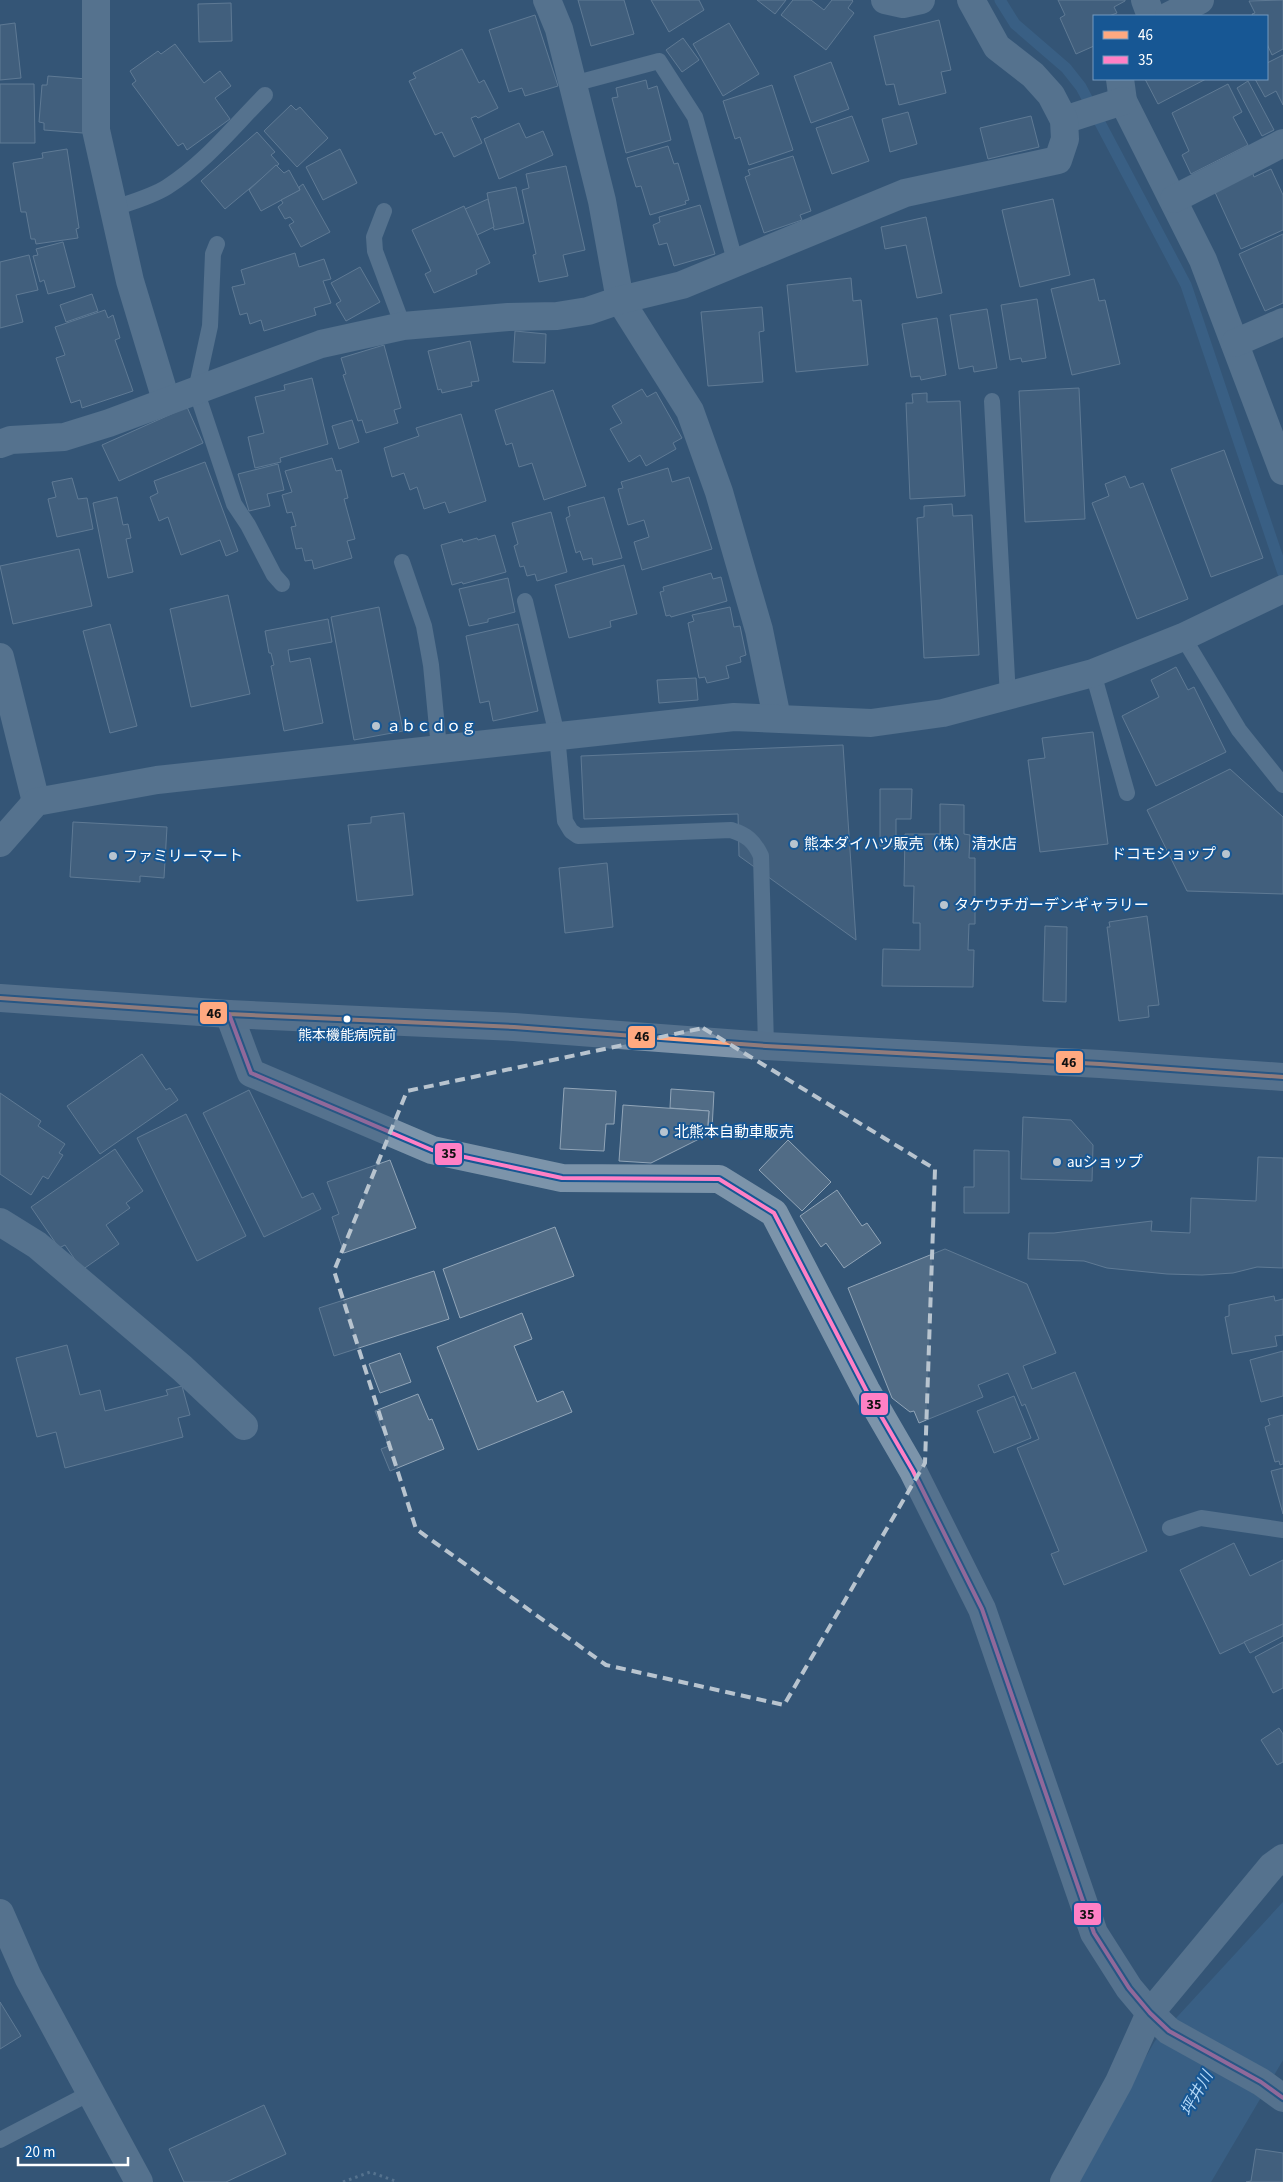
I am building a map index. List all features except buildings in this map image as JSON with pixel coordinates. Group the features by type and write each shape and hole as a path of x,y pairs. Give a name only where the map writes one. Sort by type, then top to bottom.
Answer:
{"highway":[{"path":"0,998 229,1014 514,1026 766,1046 1100,1064 1283,1077"}],"street":[{"path":"96,0 96,130 130,281 166,400"},
{"path":"547,0 559,29 602,201 620,300 690,411 719,492 759,630 777,718"},
{"path":"885,0 903,4 921,0"},
{"path":"971,0 998,47 1033,75 1072,117"},
{"path":"1145,0 1151,15"},
{"path":"1171,15 1200,0"},
{"path":"0,444 11,440 64,437 109,423 166,400 321,344 403,326 508,317 557,316 588,311 620,300 682,285 904,193 1058,160 1072,117 1118,95 1174,199 1203,260 1236,343 1283,472"},
{"path":"1174,199 1283,143"},
{"path":"1236,343 1283,322"},
{"path":"0,843 36,802 157,780 734,717 871,723 943,712 1008,697 1093,673 1183,637 1283,589"},
{"path":"0,657 36,802"},
{"path":"229,1014 251,1073 432,1150 562,1178 719,1179 774,1212 866,1390 913,1471 982,1608 1094,1933 1129,1988 1160,2022 1276,2089"},
{"path":"0,1222 38,1245 182,1368 244,1426"},
{"path":"1064,2182 1118,2082 1259,1882 1283,1858"},
{"path":"0,1913 28,1977 139,2182"}],"lane":[{"path":"573,84 658,61 695,117 736,264"},
{"path":"114,208 143,199 168,186 205,157 265,95"},
{"path":"384,211 374,237 375,251 403,326"},
{"path":"217,244 212,254 210,326 196,390 234,504 248,525 274,575 282,584"},
{"path":"992,401 1008,697"},
{"path":"402,562 424,626 431,665 439,748"},
{"path":"526,601 557,735 565,821 571,831 578,836 731,830 746,835 756,845 761,856 766,1046"},
{"path":"1183,637 1239,730 1283,785"},
{"path":"1093,673 1127,793"},
{"path":"1170,1528 1201,1518 1283,1530"},
{"path":"0,2140 90,2093"}],"path":[{"path":"343,2182 370,2172 398,2182"}],"highlighted area":[{"path":"703,1028 935,1169 925,1463 784,1705 606,1665 416,1529 334,1271 407,1091"}],"water":[{"name":"坪井川","path":"1283,1902 1283,2060 1211,2182 1074,2182 1155,2041"}],"waterway":[{"path":"1000,0 1015,24 1066,68 1081,87 1186,285 1283,573"}],"transit line":[{"name":"46","path":"0,998 229,1014 514,1027 766,1046 1100,1064 1283,1077"},
{"name":"35","path":"229,1014 251,1073 432,1150 562,1178 719,1179 774,1213 866,1390 913,1471 982,1609 1094,1933 1129,1988 1150,2013 1169,2031 1261,2082 1283,2098"}],"place":[{"name":"ａｂｃｄｏｇ","path":"376,726"},
{"name":"熊本ダイハツ販売（株） 清水店","path":"794,844"},
{"name":"ドコモショップ","path":"1226,854"},
{"name":"ファミリーマート","path":"113,856"},
{"name":"タケウチガーデンギャラリー","path":"944,905"},
{"name":"熊本機能病院前","path":"347,1019"},
{"name":"北熊本自動車販売","path":"664,1132"},
{"name":"auショップ","path":"1057,1162"}]}
